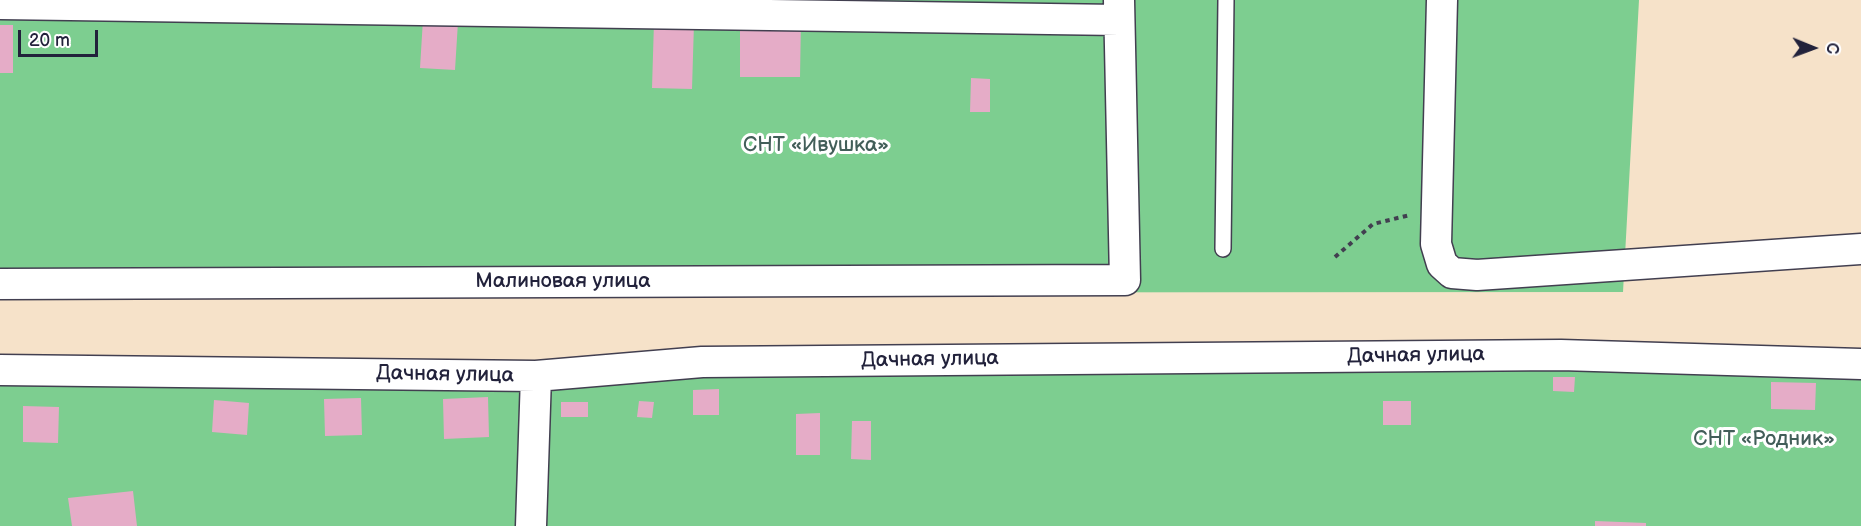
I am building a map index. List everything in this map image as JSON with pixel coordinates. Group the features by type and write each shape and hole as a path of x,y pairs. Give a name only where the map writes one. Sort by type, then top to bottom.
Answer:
{"street":[{"path":"1442,0 1436,244 1442,264 1452,273 1477,275 1861,249"},
{"path":"0,4 1119,10"},
{"name":"Малиновая улица","path":"0,284 1125,280 1119,10"},
{"name":"Дачная улица","path":"0,370 536,376 702,362 1562,355 1861,364"},
{"path":"531,526 536,376"}],"lane":[{"path":"1223,249 1226,0"}],"path":[{"path":"1335,257 1373,224 1420,213"}],"green space":[{"name":"СНТ «Ивушка»","path":"0,0 1639,0 1623,292 0,293"},
{"name":"СНТ «Родник»","path":"1861,352 1861,526 0,526 0,369"}],"building":[{"path":"423,19 458,22 455,70 420,68"},
{"path":"740,19 801,19 800,77 740,77"},
{"path":"654,22 694,23 692,89 652,88"},
{"path":"0,25 13,25 13,73 0,73"},
{"path":"971,78 990,79 990,112 970,112"},
{"path":"1553,377 1575,377 1574,392 1553,391"},
{"path":"1771,382 1816,383 1815,410 1771,409"},
{"path":"719,389 719,415 693,415 693,390"},
{"path":"488,397 489,437 444,439 443,399"},
{"path":"361,398 362,435 325,436 324,399"},
{"path":"214,400 249,403 247,435 212,432"},
{"path":"639,401 654,402 652,418 637,417"},
{"path":"1383,401 1411,401 1411,425 1383,425"},
{"path":"561,402 588,402 588,417 561,417"},
{"path":"23,406 59,407 58,443 23,442"},
{"path":"820,413 820,455 796,455 796,414"},
{"path":"852,421 871,421 871,460 851,459"},
{"path":"133,491 137,526 72,526 68,498"},
{"path":"1595,521 1646,523 1646,526 1595,526"}]}
